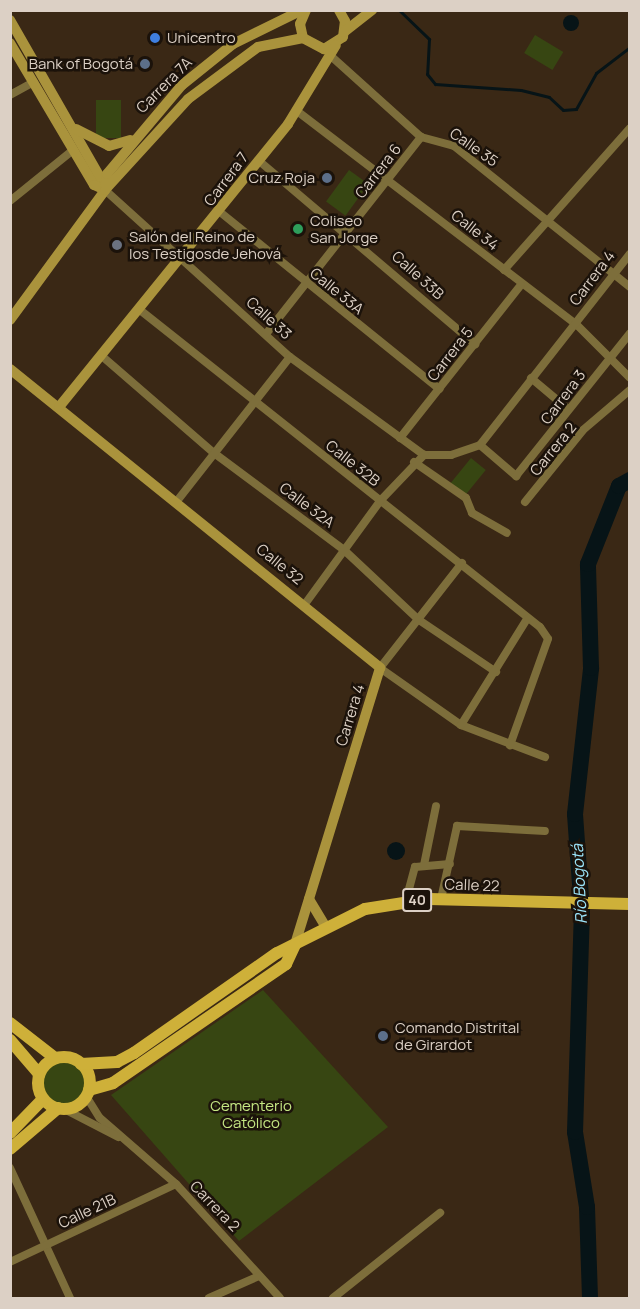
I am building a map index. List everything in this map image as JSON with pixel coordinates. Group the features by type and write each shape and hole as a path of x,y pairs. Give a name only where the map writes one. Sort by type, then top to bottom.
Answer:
{"main road":[{"name":"Calle 22","path":"81,1064 117,1062 325,926 385,904 441,899 621,903"},
{"name":"Calle 22","path":"87,1093 112,1083 286,964 295,945"},
{"path":"10,1023 55,1058 39,1074"},
{"path":"10,1040 39,1074 43,1099"},
{"name":"40","path":"55,1058 81,1064"},
{"path":"81,1064 87,1093"},
{"name":"40","path":"10,1149 61,1108 87,1093"},
{"path":"43,1099 61,1108"},
{"path":"10,1133 43,1099"}],"street":[{"path":"304,10 300,24 303,38 318,48 336,45"},
{"name":"Carrera 7A","path":"105,190 107,174 137,134 182,85 233,44 304,10"},
{"path":"339,10 344,32 372,10"},
{"name":"Calle 33","path":"10,20 74,127 105,190"},
{"name":"Carrera 7","path":"59,407 103,357 220,212 297,111 332,57 344,32"},
{"name":"Carrera 7A","path":"10,320 105,190 213,78 258,47 303,38"},
{"name":"Calle 33","path":"10,43 94,185 105,190 290,357 424,455"},
{"name":"Calle 35","path":"332,57 421,137 447,141 546,219 611,276 630,287"},
{"path":"10,95 33,82"},
{"name":"Calle 34","path":"297,111 521,285 576,324 630,378"},
{"path":"74,127 110,146 123,145 137,134"},
{"path":"504,270 546,219 630,128"},
{"name":"Carrera 6","path":"266,334 421,137"},
{"path":"10,201 73,150"},
{"name":"Calle 33B","path":"258,160 348,231 475,344"},
{"name":"Calle 33A","path":"220,212 439,389"},
{"name":"Carrera 4","path":"480,445 630,254"},
{"name":"Carrera 5","path":"400,438 521,285"},
{"name":"Calle 32B","path":"140,310 254,403 462,563 548,639 510,744"},
{"name":"Carrera 3","path":"480,445 516,476 630,333"},
{"name":"Calle 32A","path":"103,357 214,453 343,549 419,620 496,672"},
{"path":"177,501 290,357"},
{"name":"Calle 32","path":"10,369 305,604 380,668 461,725 545,757"},
{"path":"531,378 568,409"},
{"name":"Carrera 2","path":"525,502 583,430 630,390"},
{"path":"305,604 343,549 414,462 424,455 450,455 480,445"},
{"path":"414,462 466,498 472,513 507,533"},
{"name":"Carrera 4","path":"295,945 380,668 462,563"},
{"path":"461,725 527,619"},
{"path":"424,865 436,806"},
{"path":"441,899 457,826 545,831"},
{"path":"409,889 409,874 424,865 450,864"},
{"path":"309,899 325,926"},
{"name":"Carrera 2","path":"87,1093 122,1139"},
{"name":"Carrera 2","path":"61,1108 122,1139 176,1184 280,1299"},
{"path":"10,1168 70,1299"},
{"name":"Calle 21B","path":"10,1262 176,1184"},
{"path":"333,1299 440,1213"},
{"path":"209,1299 259,1276"}],"green space":[{"path":"535,35 563,52 552,70 524,53"},
{"path":"96,100 121,100 121,138 96,138"},
{"path":"349,170 368,184 345,216 326,202"},
{"path":"471,458 486,470 466,495 451,483"},
{"name":"Cementerio Católico","path":"263,990 388,1127 239,1241 111,1095"},
{"path":"64,1062 79,1068 85,1083 79,1098 64,1104 49,1098 43,1083 49,1068"}],"shaded area":[{"path":"571,15 577,17 579,23 577,29 571,31 565,29 563,23 565,17"},
{"path":"396,842 402,845 405,851 402,857 396,860 390,857 387,851 390,845"}],"waterway":[{"path":"399,10 429,39 427,74 435,84 521,90 549,97 563,110 576,109 596,73 630,47"},
{"name":"Río Bogotá","path":"590,1298 587,1207 575,1132 582,912 575,814 591,668 588,564 619,486 630,480"}],"place":[{"name":"Unicentro","path":"155,38"},
{"name":"Bank of Bogotá","path":"145,64"},
{"name":"Cruz Roja","path":"327,178"},
{"name":"Coliseo San Jorge","path":"298,229"},
{"name":"Salón del Reino de los Testigosde Jehová","path":"117,245"},
{"name":"Comando Distrital de Girardot","path":"383,1036"}]}
